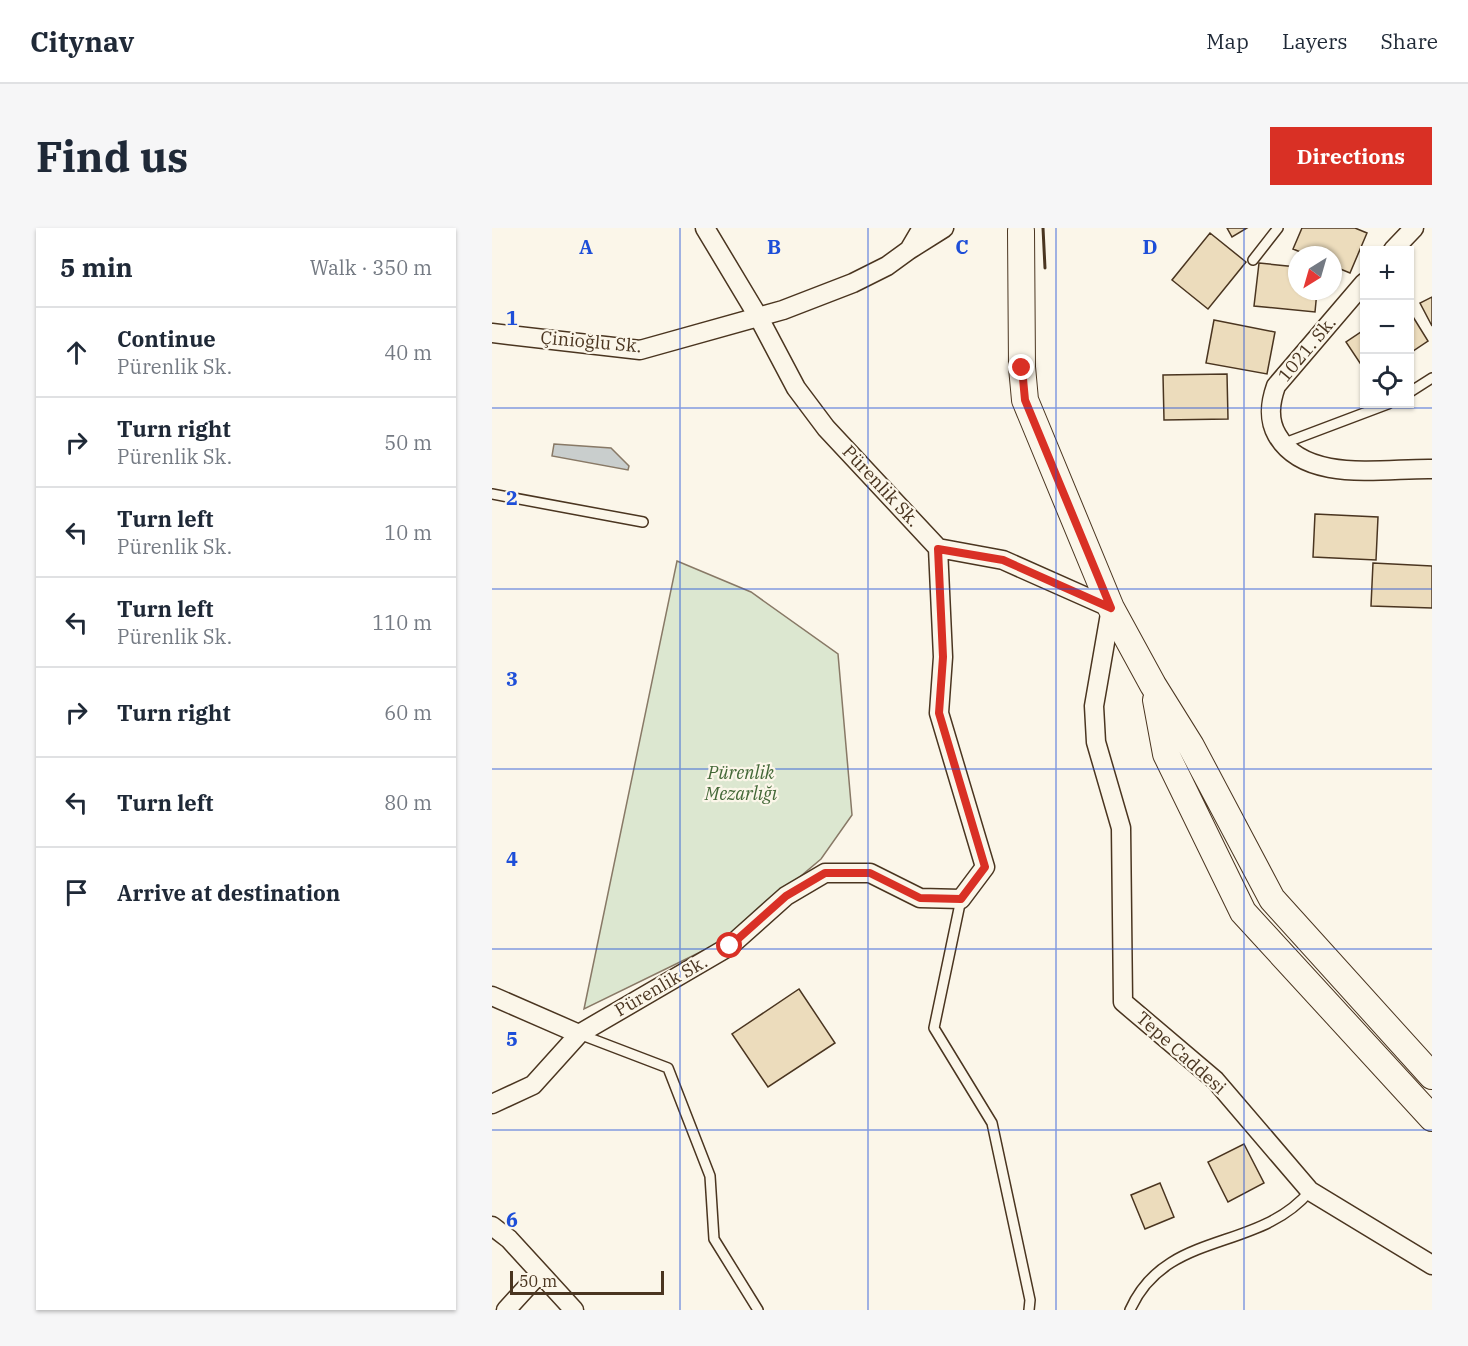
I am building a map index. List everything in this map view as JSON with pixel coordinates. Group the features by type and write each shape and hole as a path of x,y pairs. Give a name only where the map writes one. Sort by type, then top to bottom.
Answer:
{"street":[{"name":"Pürenlik Sk.","path":"705,228 759,318 796,388 826,428 938,549"},
{"path":"909,250 922,228"},
{"name":"Çinioğlu Sk.","path":"492,333 640,350 759,318 853,283 887,266 944,228"},
{"path":"1397,246 1414,228"},
{"path":"1021,229 1022,368 1025,400 1111,608 1153,685 1191,746 1272,899 1432,1076"},
{"name":"1021. Sk.","path":"1282,444 1270,415 1271,401 1276,386 1360,289"},
{"path":"1282,444 1311,465 1330,469 1432,469"},
{"path":"961,899 985,867 939,713 943,657 938,549 1003,560 1111,608"},
{"name":"Tepe Caddesi","path":"1111,608 1095,706 1096,742 1121,828 1123,1002 1215,1080 1310,1191 1432,1265"},
{"path":"1153,685 1166,754 1243,912 1432,1118"},
{"name":"Pürenlik Sk.","path":"492,1104 533,1085 579,1034 730,946 786,896 825,873 870,873 920,898 961,899"},
{"path":"492,996 579,1034"},
{"path":"492,1226 509,1239 574,1310"},
{"path":"506,1310 539,1274"}],"lane":[{"path":"1253,260 1278,228"},
{"path":"1414,389 1432,378"},
{"path":"1282,444 1377,408"},
{"path":"492,494 643,522"},
{"path":"961,899 934,1029 992,1123 1030,1300 1029,1310"},
{"path":"579,1034 668,1068 710,1176 714,1239 758,1310"},
{"path":"1130,1310 1149,1280 1170,1261 1276,1220 1310,1191"}],"green space":[{"name":"Pürenlik Mezarlığı","path":"677,561 751,592 838,654 852,815 821,859 725,940 584,1009"}],"shaded area":[{"path":"554,444 611,448 629,466 628,470 552,456"}],"building":[{"path":"1227,228 1247,228 1232,237"},
{"path":"1302,228 1355,228 1367,233 1350,273 1342,270 1342,246 1294,246"},
{"path":"1210,233 1246,262 1208,309 1172,280"},
{"path":"1259,263 1288,266 1288,300 1316,300 1315,312 1254,306"},
{"path":"1432,297 1432,326 1420,303"},
{"path":"1414,318 1428,341 1414,350"},
{"path":"1214,320 1275,332 1267,374 1206,363"},
{"path":"1360,333 1360,363 1346,342"},
{"path":"1227,374 1228,419 1164,420 1163,375"},
{"path":"1315,514 1378,517 1376,560 1313,557"},
{"path":"1373,563 1432,566 1432,608 1371,606"},
{"path":"799,989 835,1043 768,1087 732,1034"},
{"path":"1244,1144 1264,1183 1228,1202 1208,1162"},
{"path":"1160,1183 1174,1217 1145,1229 1131,1195"}],"wall":[{"path":"1043,228 1045,268"}],"route":[{"path":"730,946 786,896 825,873 870,873 920,898 961,899 985,867 968,801 939,713 943,657 938,549 1003,560 1111,608 1025,400 1022,368"}]}
